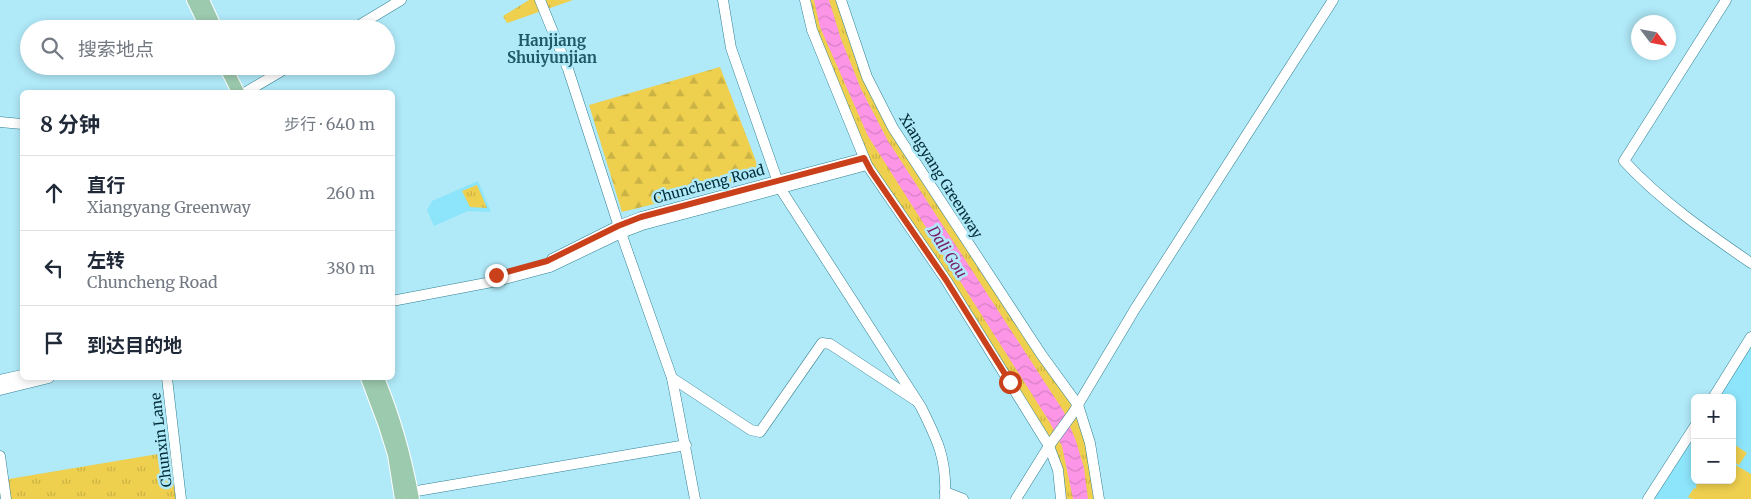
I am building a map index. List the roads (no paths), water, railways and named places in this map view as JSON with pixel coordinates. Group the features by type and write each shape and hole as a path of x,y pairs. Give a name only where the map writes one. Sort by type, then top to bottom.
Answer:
{"main road":[{"path":"194,0 203,20"},
{"path":"203,0 212,20"},
{"path":"230,75 237,90"},
{"path":"236,75 244,90"},
{"path":"368,380 408,497"},
{"path":"379,380 396,424 405,455 408,497"}],"street":[{"path":"368,20 401,0"},
{"path":"540,0 568,69 620,229 672,378 695,499"},
{"path":"723,0 731,48 778,184 918,402 940,445 946,478 945,496 963,499"},
{"path":"805,0 812,30 866,161 946,280 1049,446 1058,470 1061,499"},
{"name":"Xiangyang Greenway","path":"841,0 867,78 893,128 1041,354 1078,405 1090,443 1100,499"},
{"path":"1016,499 1049,446 1078,405 1135,309 1333,0"},
{"path":"1726,0 1624,161 1639,177 1705,232 1751,263"},
{"path":"248,90 274,75"},
{"path":"0,122 20,124"},
{"name":"Chuncheng Road","path":"395,296 449,282 496,275 547,261 620,229 866,161"},
{"name":"Chuncheng Road","path":"395,300 496,281 550,267 620,229"},
{"path":"1715,394 1751,337"},
{"path":"672,378 751,430 760,432 822,343 830,344 918,402"},
{"path":"0,380 20,375"},
{"path":"0,390 41,380"},
{"name":"Chunxin Lane","path":"167,380 182,499"},
{"path":"1648,499 1691,432"},
{"path":"408,497 686,445"},
{"path":"0,456 6,499"}],"water":[{"name":"Dali Gou","path":"814,0 829,0 841,39 861,89 888,141 1064,412 1076,441 1084,468 1088,499 1073,499 1062,446 1049,421 868,136 820,27"}],"district":[{"name":"Hanjiang Shuiyunjian","path":"552,50"}]}
